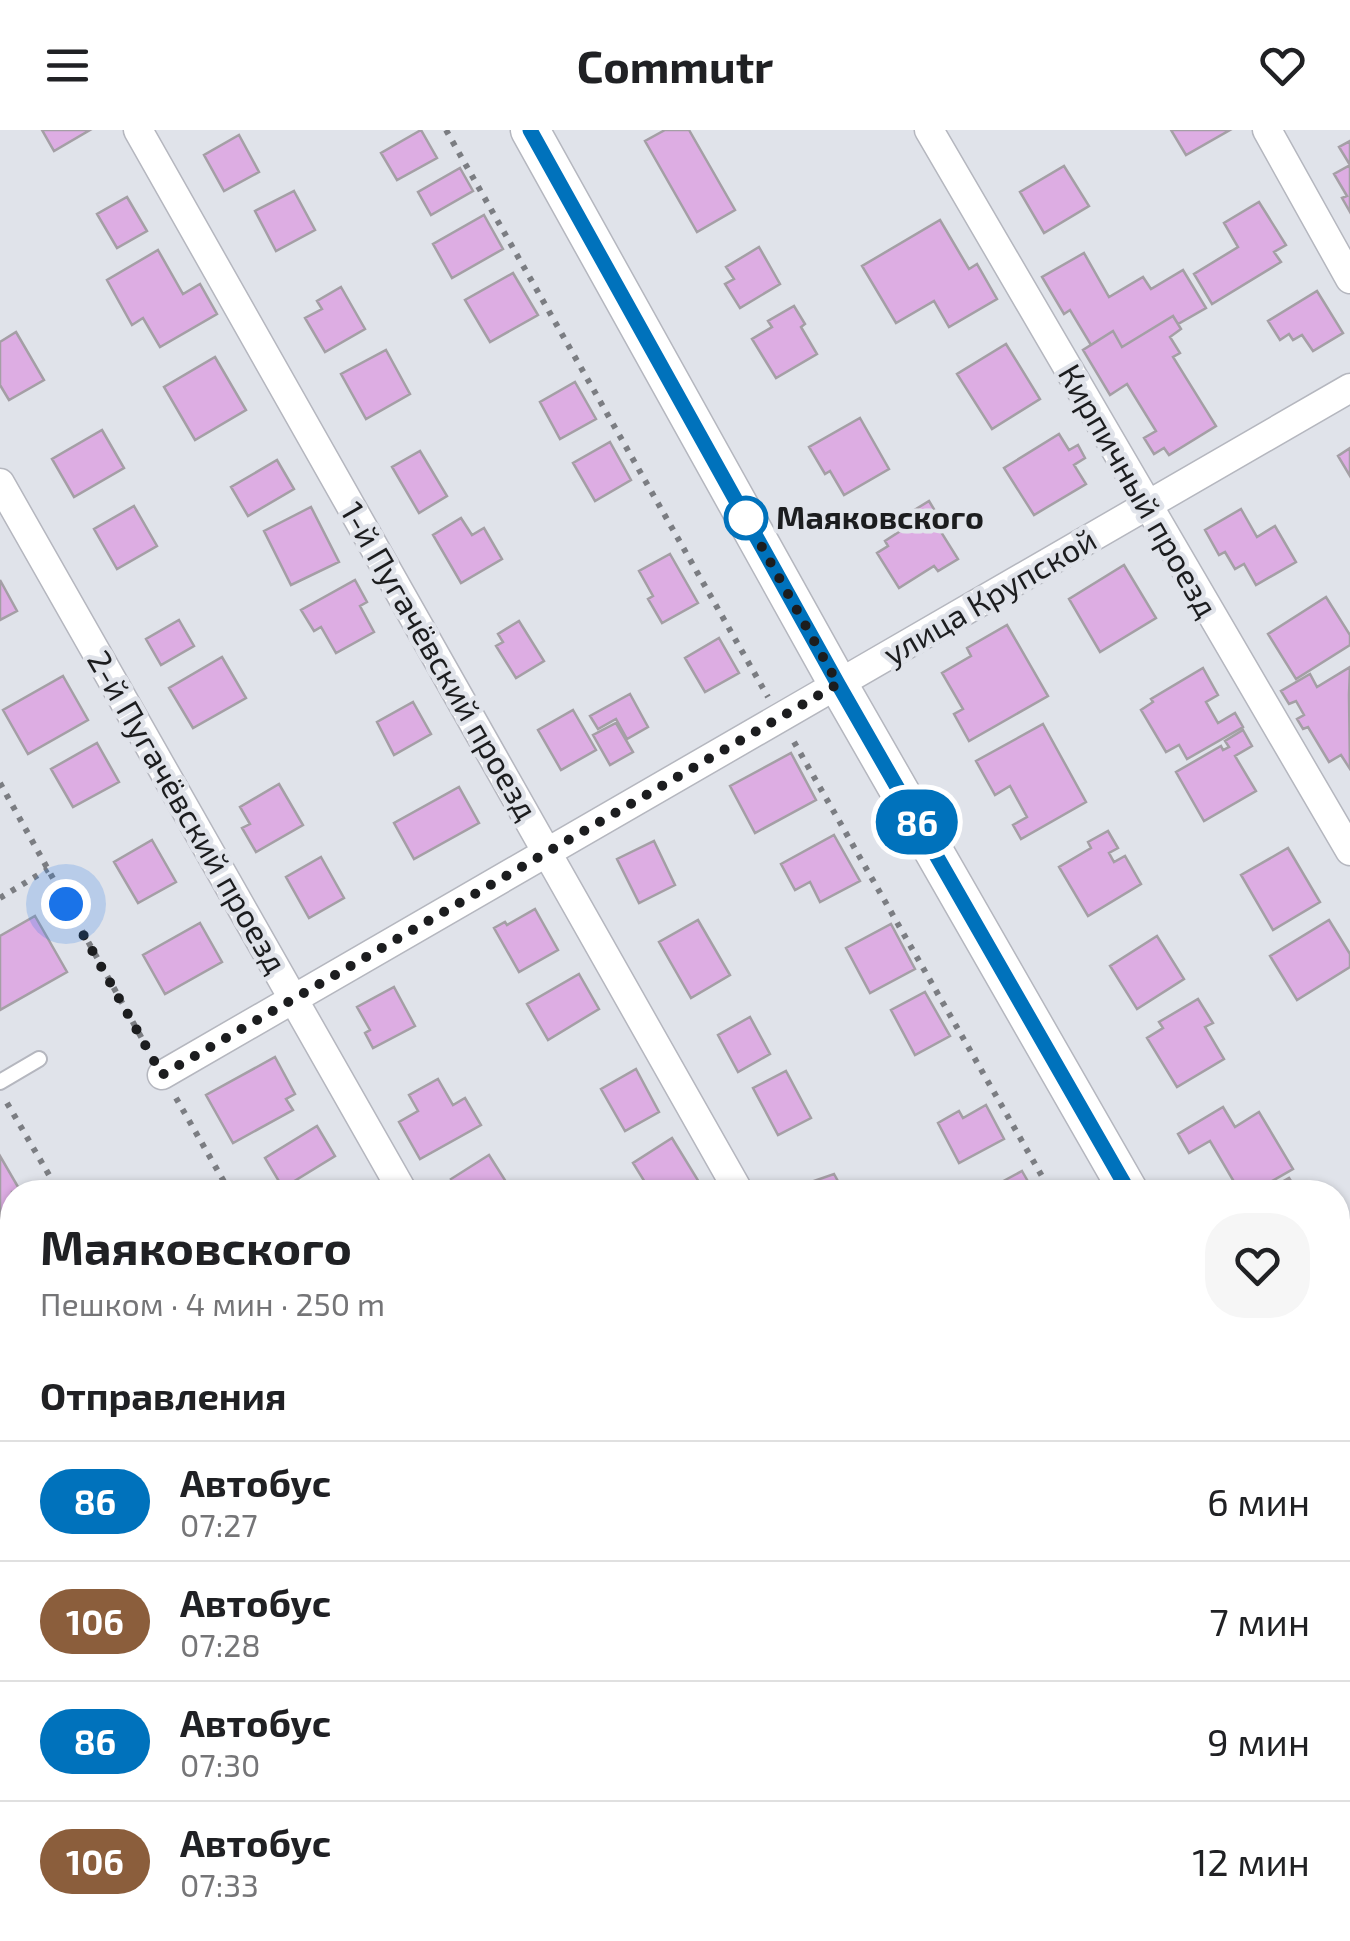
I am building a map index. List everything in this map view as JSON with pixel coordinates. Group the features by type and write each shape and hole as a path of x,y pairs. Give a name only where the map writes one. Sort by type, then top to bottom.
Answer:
{"main road":[{"path":"530,130 838,684 1122,1180"}],"street":[{"name":"1-й Пугачёвский проезд","path":"138,130 732,1180"},
{"name":"Кирпичный проезд","path":"929,130 1350,850"},
{"path":"1267,130 1350,278"},
{"name":"улица Крупской","path":"162,1075 1350,388"},
{"name":"2-й Пугачёвский проезд","path":"0,483 396,1180"}],"lane":[{"path":"0,1082 39,1059"}],"path":[{"path":"446,130 1045,1180"},
{"path":"0,784 223,1180"},
{"path":"0,898 48,869"},
{"path":"0,1091 52,1180"}],"building":[{"path":"42,130 90,130 54,151"},
{"path":"421,130 437,158 397,180 381,153"},
{"path":"665,130 689,130 735,210 697,232 645,141"},
{"path":"1171,130 1230,130 1186,155"},
{"path":"239,135 259,172 224,191 204,155"},
{"path":"1350,141 1350,165 1339,147"},
{"path":"1350,165 1350,212 1342,198 1347,196 1334,174"},
{"path":"1064,166 1089,206 1044,233 1020,192"},
{"path":"460,168 473,191 431,215 418,192"},
{"path":"294,191 315,230 276,251 255,211"},
{"path":"127,197 147,231 117,248 97,214"},
{"path":"1259,202 1286,245 1274,252 1281,262 1212,304 1194,274 1238,247 1224,223"},
{"path":"484,215 503,249 452,278 433,244"},
{"path":"940,220 969,269 977,264 997,299 949,327 934,301 896,323 862,266"},
{"path":"759,247 780,284 740,308 725,284 734,279 726,267"},
{"path":"158,250 183,294 200,284 217,314 160,347 143,318 132,325 107,280"},
{"path":"1084,253 1109,297 1143,277 1151,289 1183,270 1206,308 1178,324 1173,316 1122,347 1113,331 1091,345 1070,310 1064,314 1042,277"},
{"path":"513,273 538,315 490,342 465,300"},
{"path":"341,287 365,329 325,352 305,318 322,309 317,301"},
{"path":"1317,291 1343,333 1313,351 1302,335 1293,340 1289,334 1280,340 1268,321"},
{"path":"794,306 817,354 776,378 752,339 772,327 768,321"},
{"path":"1173,316 1181,329 1170,337 1180,353 1173,357 1216,426 1169,455 1164,448 1154,454 1144,438 1156,431 1127,384 1110,395 1083,350 1113,331 1122,347"},
{"path":"16,332 44,380 9,400 0,385 0,342"},
{"path":"1006,344 1040,399 992,429 957,374"},
{"path":"386,350 410,394 366,419 341,374"},
{"path":"215,357 246,410 195,440 164,387"},
{"path":"575,382 596,419 560,439 540,402"},
{"path":"860,418 889,469 844,495 809,447"},
{"path":"102,430 124,468 74,497 52,459"},
{"path":"1059,434 1069,450 1078,445 1085,458 1074,465 1086,484 1034,515 1004,468"},
{"path":"610,442 631,480 595,501 573,463"},
{"path":"1350,448 1350,476 1338,456"},
{"path":"420,451 447,496 419,513 392,467"},
{"path":"277,460 294,489 248,516 231,487"},
{"path":"929,501 946,529 941,532 958,559 938,571 934,566 899,588 877,553 888,546 885,541 908,526 903,517"},
{"path":"134,506 157,546 117,569 94,529"},
{"path":"311,507 339,562 291,585 264,531"},
{"path":"1241,509 1257,537 1275,526 1296,562 1256,585 1244,564 1235,569 1225,552 1219,555 1205,530"},
{"path":"461,518 472,535 484,528 502,559 461,583 433,535"},
{"path":"670,554 698,603 662,623 648,599 653,596 639,571"},
{"path":"1124,565 1156,618 1100,652 1069,599"},
{"path":"0,580 17,611 0,620"},
{"path":"355,580 367,602 360,606 374,632 336,653 321,627 314,631 301,610"},
{"path":"1326,597 1350,635 1350,645 1296,679 1268,634"},
{"path":"179,620 194,646 161,665 146,639"},
{"path":"519,621 544,661 516,678 496,646 503,642 498,634"},
{"path":"1007,625 1048,696 969,741 954,714 963,709 942,673 971,656 967,648"},
{"path":"719,638 739,673 705,692 685,658"},
{"path":"222,657 246,698 193,728 169,688"},
{"path":"1350,667 1350,769 1341,755 1329,762 1308,727 1303,729 1297,719 1304,715 1296,701 1289,704 1281,691 1310,674 1317,687"},
{"path":"1203,668 1218,695 1206,702 1218,723 1235,713 1243,727 1187,759 1179,745 1166,752 1141,710 1153,702 1151,699"},
{"path":"63,676 88,720 28,754 3,710"},
{"path":"630,694 648,727 627,739 616,719 598,729 590,716"},
{"path":"413,702 431,734 394,755 377,722"},
{"path":"573,710 596,750 561,770 538,730"},
{"path":"616,723 633,752 610,765 593,735"},
{"path":"1043,724 1086,802 1021,839 1013,825 1027,817 1010,786 995,795 976,761"},
{"path":"1243,730 1252,746 1235,756 1256,791 1204,821 1176,772 1221,746 1223,750 1229,747 1225,741"},
{"path":"97,743 119,782 73,807 51,769"},
{"path":"791,753 816,800 755,833 730,786"},
{"path":"279,784 303,825 256,852 242,828 250,824 240,807"},
{"path":"459,787 479,823 414,859 394,823"},
{"path":"1108,831 1118,848 1109,853 1114,862 1125,856 1141,884 1088,916 1059,867 1091,848 1088,842"},
{"path":"834,835 860,881 820,902 810,882 795,890 781,864"},
{"path":"152,840 176,882 138,903 114,862"},
{"path":"654,841 675,885 639,903 617,859"},
{"path":"1288,848 1320,902 1273,930 1241,875"},
{"path":"321,857 344,898 309,918 286,877"},
{"path":"535,909 558,950 519,972 494,928"},
{"path":"35,916 67,972 0,1010 0,936"},
{"path":"698,920 730,975 691,998 659,942"},
{"path":"1329,920 1350,954 1350,967 1297,1000 1270,956"},
{"path":"200,923 222,962 165,994 143,955"},
{"path":"891,924 915,969 870,993 846,948"},
{"path":"1157,936 1184,979 1137,1009 1110,966"},
{"path":"579,974 599,1009 548,1040 527,1004"},
{"path":"394,987 415,1026 373,1048 365,1033 370,1030 357,1007"},
{"path":"925,992 950,1036 915,1055 891,1010"},
{"path":"1198,999 1213,1023 1205,1027 1224,1059 1177,1087 1147,1038 1163,1028 1159,1022"},
{"path":"750,1017 770,1054 738,1072 718,1035"},
{"path":"275,1057 295,1094 286,1099 293,1110 233,1143 206,1095"},
{"path":"636,1069 659,1112 625,1131 601,1089"},
{"path":"786,1071 811,1118 778,1135 753,1088"},
{"path":"438,1079 453,1105 465,1098 481,1125 420,1159 399,1122 418,1111 409,1095"},
{"path":"986,1105 1004,1139 959,1163 938,1123 959,1111 963,1118"},
{"path":"1223,1107 1235,1127 1259,1112 1293,1169 1274,1180 1233,1180 1210,1141 1189,1153 1178,1134"},
{"path":"317,1126 335,1156 296,1180 278,1180 265,1158"},
{"path":"672,1138 698,1180 644,1180 633,1163"},
{"path":"489,1155 505,1180 452,1180"},
{"path":"0,1156 14,1180 0,1180"},
{"path":"1022,1171 1027,1180 1005,1180"}],"bus line":[{"name":"86","path":"530,130 838,684 1122,1180"}],"place":[{"name":"Маяковского","path":"746,518"}],"route":[{"path":"66,904 162,1075 838,684 742,511 746,518"}]}
